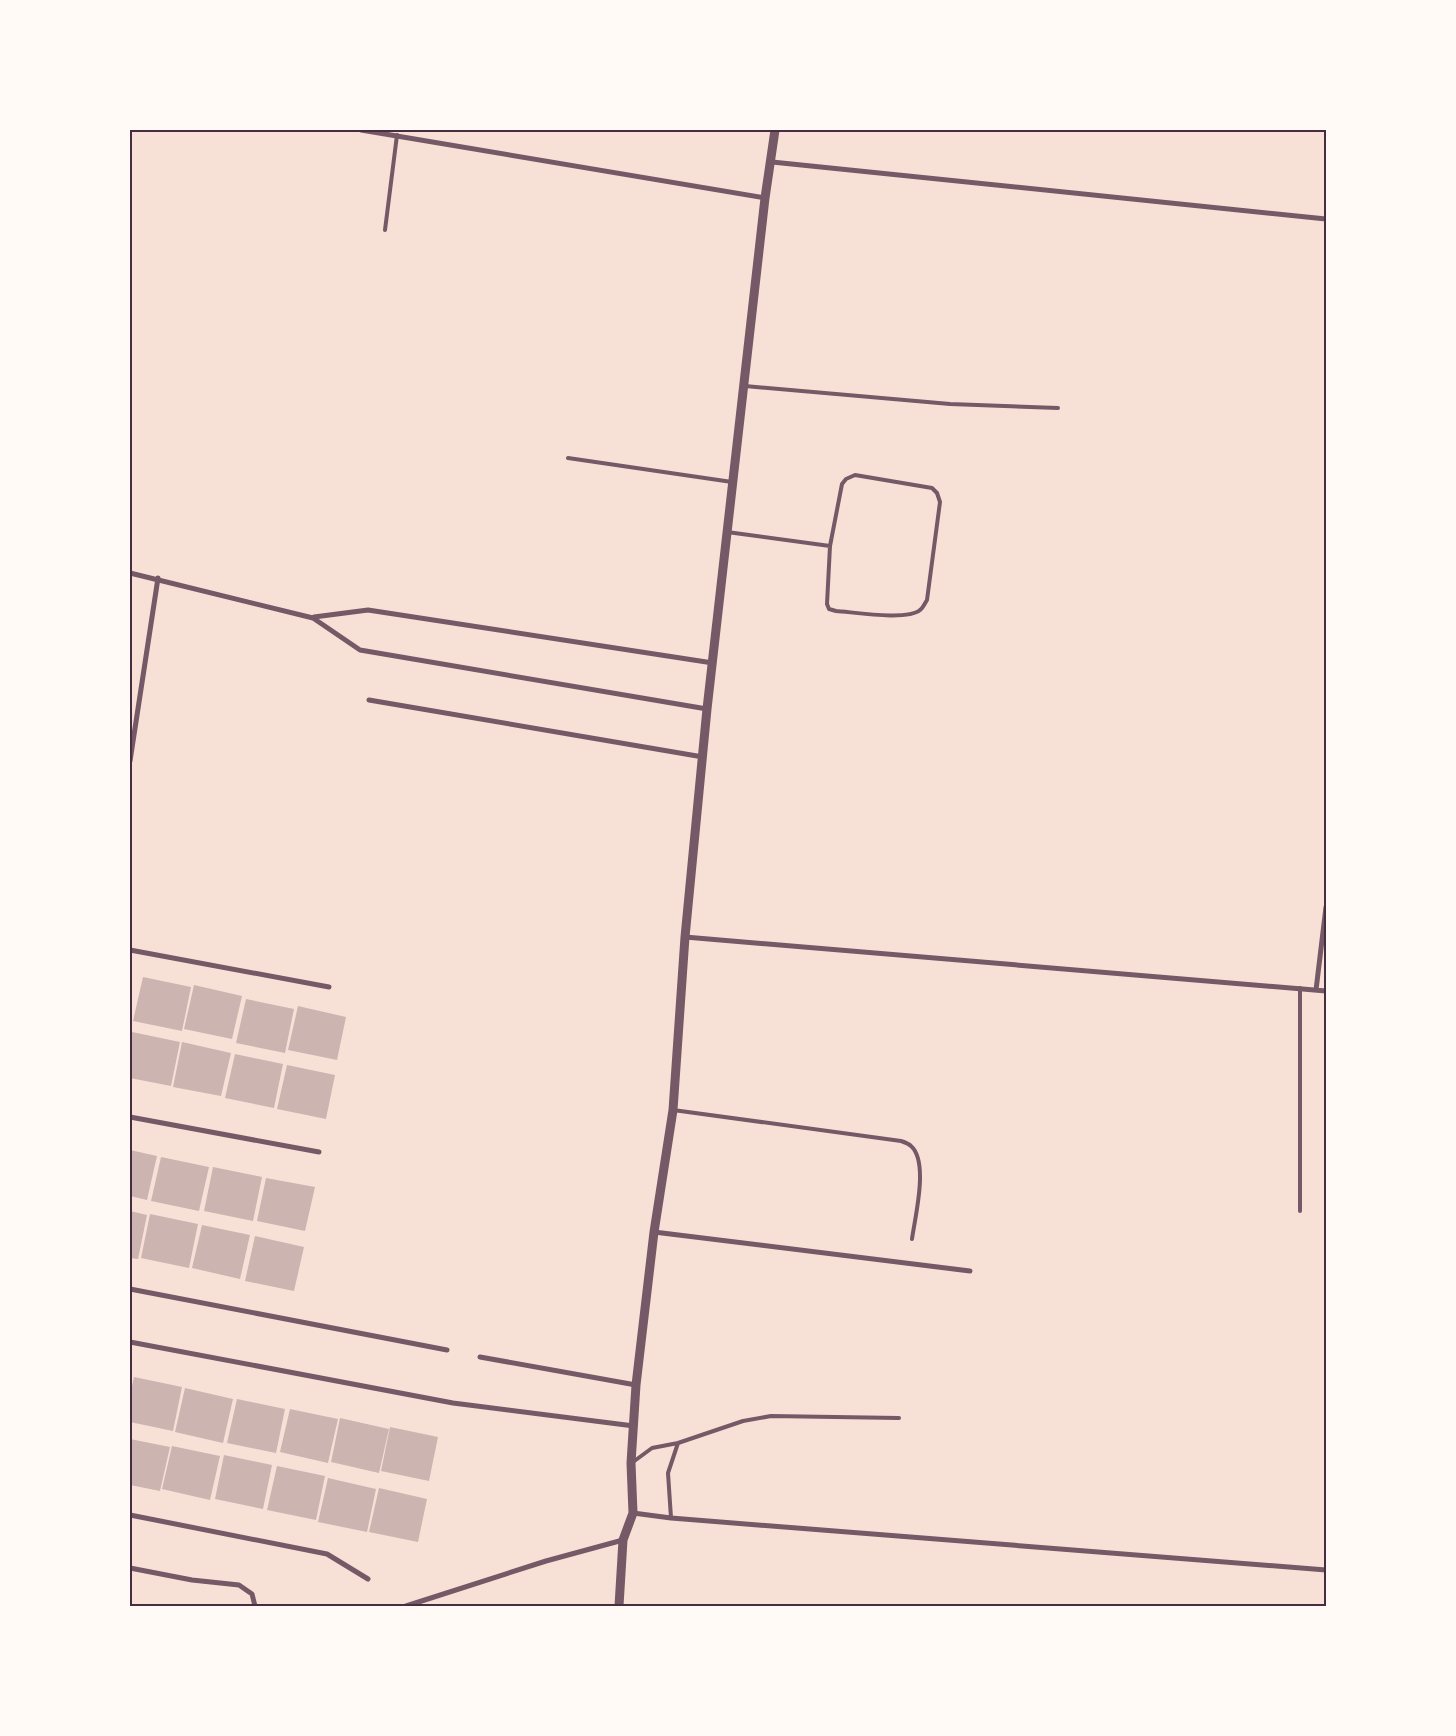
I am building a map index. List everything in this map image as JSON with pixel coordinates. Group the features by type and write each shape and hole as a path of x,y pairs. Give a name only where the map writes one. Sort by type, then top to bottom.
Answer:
{"street":[{"path":"361,130 397,133 765,198"},
{"path":"619,1606 623,1540 633,1513 631,1463 636,1385 654,1232 673,1110 685,937 707,709 765,198 772,162 775,130"},
{"path":"772,162 1326,219"},
{"path":"130,573 158,578 313,618 360,650 707,709"},
{"path":"130,760 158,578"},
{"path":"313,618 368,610 713,663"},
{"path":"369,700 703,757"},
{"path":"1316,990 1326,907"},
{"path":"685,937 1326,991"},
{"path":"130,950 329,987"},
{"path":"130,1117 319,1152"},
{"path":"654,1232 970,1271"},
{"path":"130,1289 447,1350"},
{"path":"130,1342 453,1403 634,1426"},
{"path":"480,1357 636,1385"},
{"path":"633,1513 671,1518 1326,1570"},
{"path":"130,1515 327,1554 368,1579"},
{"path":"406,1606 546,1561 623,1540"},
{"path":"130,1568 192,1580 239,1585 252,1594 255,1606"}],"lane":[{"path":"385,230 397,133"},
{"path":"745,386 950,404 1058,408"},
{"path":"568,458 732,482"},
{"path":"855,475 932,488 938,494 940,502 927,600 920,610 914,613 898,615 829,609 827,604 830,546 842,484 846,479 855,475"},
{"path":"727,532 830,546"},
{"path":"1300,988 1300,1211"},
{"path":"673,1110 901,1141 912,1147 918,1159 920,1178 912,1239"},
{"path":"631,1463 652,1448 678,1443 743,1421 770,1416 899,1418"},
{"path":"671,1518 668,1473 678,1443"}],"building":[{"path":"143,977 191,987 182,1031 133,1021"},
{"path":"194,985 242,996 232,1039 184,1029"},
{"path":"246,999 294,1009 285,1053 236,1043"},
{"path":"298,1006 346,1017 337,1060 288,1050"},
{"path":"132,1032 180,1042 171,1086 130,1078"},
{"path":"182,1042 231,1053 221,1096 173,1087"},
{"path":"235,1054 283,1064 274,1108 225,1098"},
{"path":"287,1065 335,1075 326,1119 277,1109"},
{"path":"130,1150 157,1156 147,1200 130,1196"},
{"path":"161,1157 209,1167 199,1211 151,1201"},
{"path":"213,1167 262,1177 253,1221 204,1211"},
{"path":"266,1178 315,1187 305,1231 257,1221"},
{"path":"130,1211 147,1215 138,1259 130,1258"},
{"path":"150,1214 198,1224 189,1268 141,1258"},
{"path":"202,1225 250,1235 240,1279 192,1268"},
{"path":"255,1236 304,1247 294,1291 245,1281"},
{"path":"134,1377 182,1387 173,1431 130,1422 130,1395"},
{"path":"185,1388 233,1399 223,1443 175,1432"},
{"path":"237,1399 285,1409 276,1453 227,1443"},
{"path":"290,1409 338,1419 328,1463 280,1452"},
{"path":"340,1418 389,1429 379,1473 331,1462"},
{"path":"390,1427 438,1437 429,1481 381,1471"},
{"path":"130,1439 170,1447 160,1491 130,1485"},
{"path":"172,1446 220,1456 210,1500 162,1489"},
{"path":"224,1455 272,1465 263,1509 215,1499"},
{"path":"277,1466 325,1476 316,1520 267,1510"},
{"path":"328,1478 376,1489 367,1532 318,1522"},
{"path":"379,1488 427,1499 418,1542 369,1532"}]}
